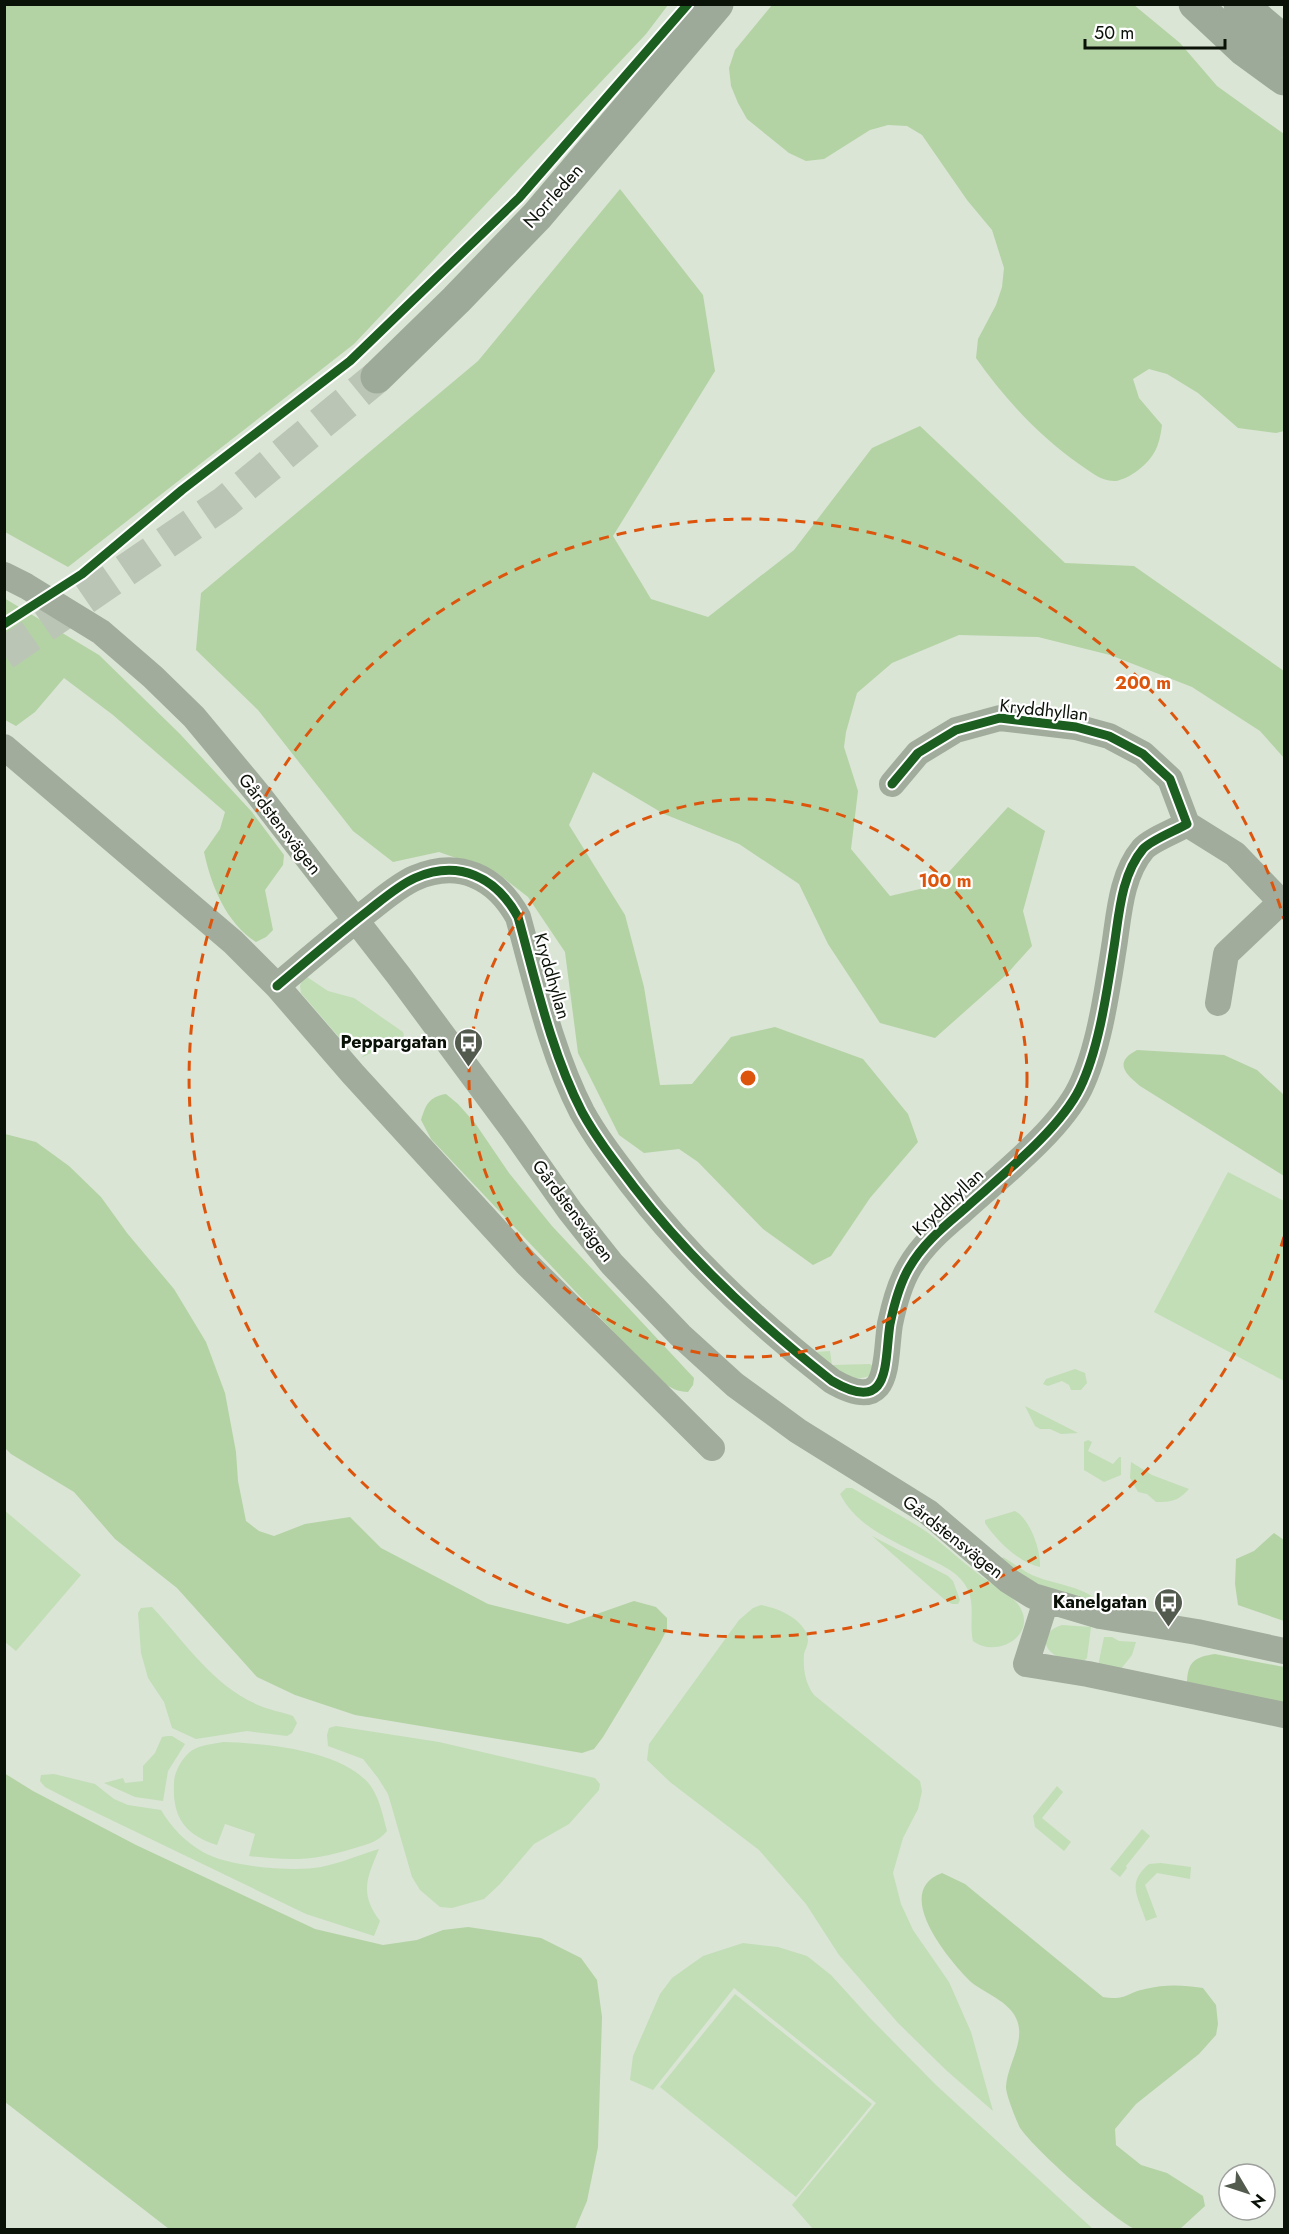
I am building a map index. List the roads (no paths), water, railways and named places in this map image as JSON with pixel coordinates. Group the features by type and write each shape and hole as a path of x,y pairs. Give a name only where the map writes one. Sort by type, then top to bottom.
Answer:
{"highway":[{"name":"Norrleden","path":"377,377 537,216 717,4"},
{"path":"1195,4 1244,50 1284,79"},
{"path":"1240,4 1284,41"}],"street":[{"name":"Gårdstensvägen","path":"4,575 26,585 101,632 153,677 194,717 258,794 399,976 570,1211 612,1264 680,1335 735,1385 798,1431 928,1512 1009,1581 1033,1596 1100,1616 1197,1632 1284,1651"},
{"name":"Kryddhyllan","path":"355,921 413,879 431,873 456,870 486,880 496,888 509,901 518,917 566,1075 601,1144 690,1255 724,1289 832,1381 846,1389 866,1391 875,1387 884,1375 888,1360 890,1325 896,1301 904,1278 924,1246 1063,1117 1080,1089 1091,1062 1124,884 1144,848 1186,824 1170,779 1143,754 1109,736 1076,727 1000,718 956,730 918,753 892,784"},
{"path":"4,747 233,942 278,986 353,1074 526,1263 712,1448"},
{"path":"1186,824 1235,854 1283,903 1226,954 1218,1003"},
{"path":"278,986 355,921"},
{"path":"1046,1601 1026,1664 1088,1674 1284,1715"}],"tunnel":[{"path":"4,654 225,502 377,377"}],"place":[{"name":"Peppargatan","path":"468,1068"},
{"name":"Kanelgatan","path":"1168,1628"}]}
